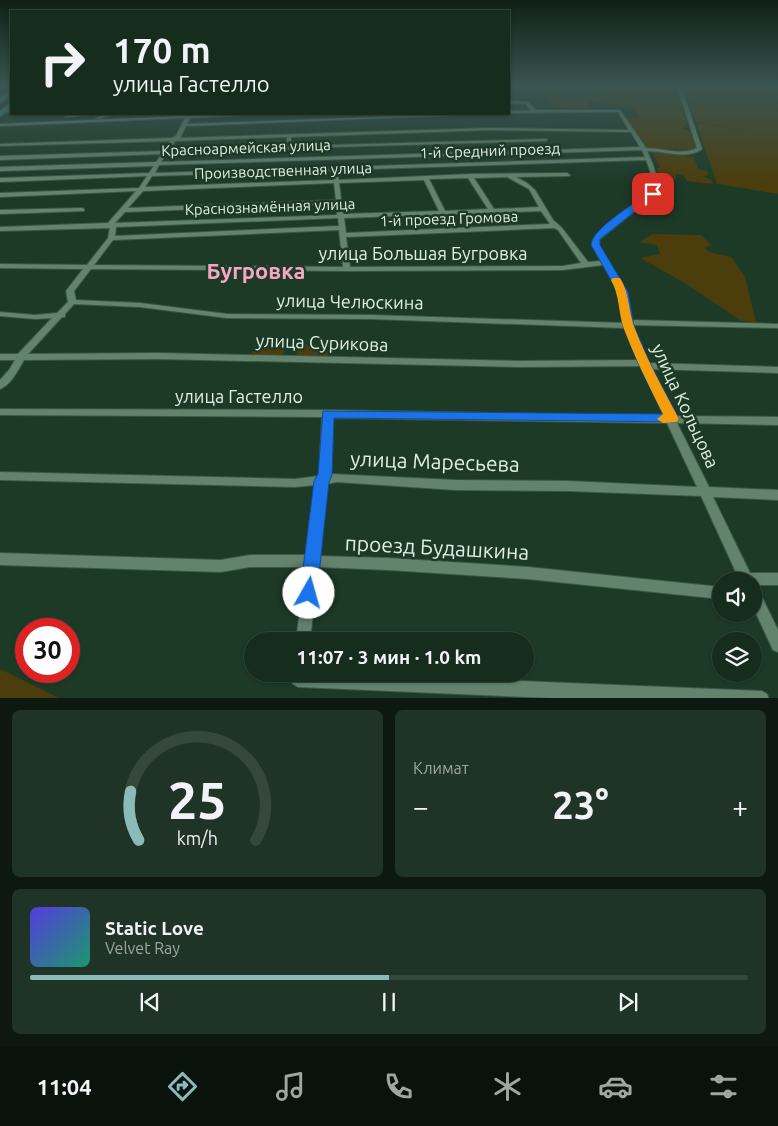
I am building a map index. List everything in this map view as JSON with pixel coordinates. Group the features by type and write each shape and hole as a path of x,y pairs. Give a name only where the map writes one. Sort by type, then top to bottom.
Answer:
{"street":[{"path":"88,122 98,119"},
{"path":"0,125 145,119"},
{"path":"0,386 13,371 21,356 62,315 72,302 70,291 111,238 113,227 110,225 142,188 185,125 186,119"},
{"path":"185,125 230,125 318,119"},
{"path":"326,119 342,216 347,269"},
{"path":"624,119 647,158"},
{"name":"Красноармейская улица","path":"0,169 333,157 643,149 688,153 697,152 700,149 690,119"},
{"path":"0,145 490,129 632,131"},
{"path":"0,158 289,148 289,135"},
{"path":"332,146 545,140"},
{"path":"480,142 506,175 527,185 534,192 541,209 554,226 560,229 586,265"},
{"name":"1-й Средний проезд","path":"0,180 647,158"},
{"name":"улица Кольцова","path":"647,158 653,172 656,187 653,194 609,226 596,239 595,245 623,292 628,324 645,365 743,572"},
{"name":"Производственная улица","path":"0,195 470,176 567,175"},
{"path":"470,176 492,211"},
{"path":"426,178 443,213"},
{"path":"123,210 340,202"},
{"name":"Краснознамённая улица","path":"0,229 541,209"},
{"path":"0,212 82,210"},
{"name":"1-й проезд Громова","path":"344,232 554,226"},
{"path":"111,238 344,232"},
{"name":"улица Большая Бугровка","path":"0,266 87,269 563,268 606,262"},
{"name":"улица Челюскина","path":"72,302 140,305 226,316 371,317 778,326"},
{"path":"0,314 36,317 62,315"},
{"name":"улица Сурикова","path":"0,357 148,356 645,365 778,370"},
{"name":"улица Гастелло","path":"0,412 327,414 778,421"},
{"path":"304,632 322,481 325,475 327,414"},
{"name":"улица Маресьева","path":"0,476 294,483 337,478 455,485 778,495"},
{"name":"проезд Будашкина","path":"0,559 221,566 250,561 312,561 528,573 712,592"},
{"path":"762,580 778,579"},
{"path":"762,612 778,645"},
{"path":"409,682 762,698"}],"shaded area":[{"path":"627,119 685,119 687,124 682,128 691,132 695,144 692,150 646,148"},
{"path":"695,119 778,119 778,194 717,184 696,123 773,135 696,122"},
{"path":"651,151 694,157 698,169 707,171 709,175 703,176 711,180 713,184 687,181 683,175 677,174 675,180 666,179 656,169 660,167"},
{"path":"653,234 701,235 711,245 705,248 709,252 731,257 745,277 756,322 742,321 685,283 640,258 660,254 657,245 639,242"},
{"path":"256,343 286,344 283,355 252,354"},
{"path":"299,344 330,345 327,356 296,355"},
{"path":"0,669 15,676 15,683 28,683 59,698 0,698"}],"slow traffic":[{"path":"616,280 623,292 628,326 672,419 663,419"}],"district":[{"name":"Бугровка","path":"256,271"}],"route":[{"path":"309,593 322,481 325,475 327,414 672,419 628,326 623,292 595,245 596,239 609,226 653,194"}]}
